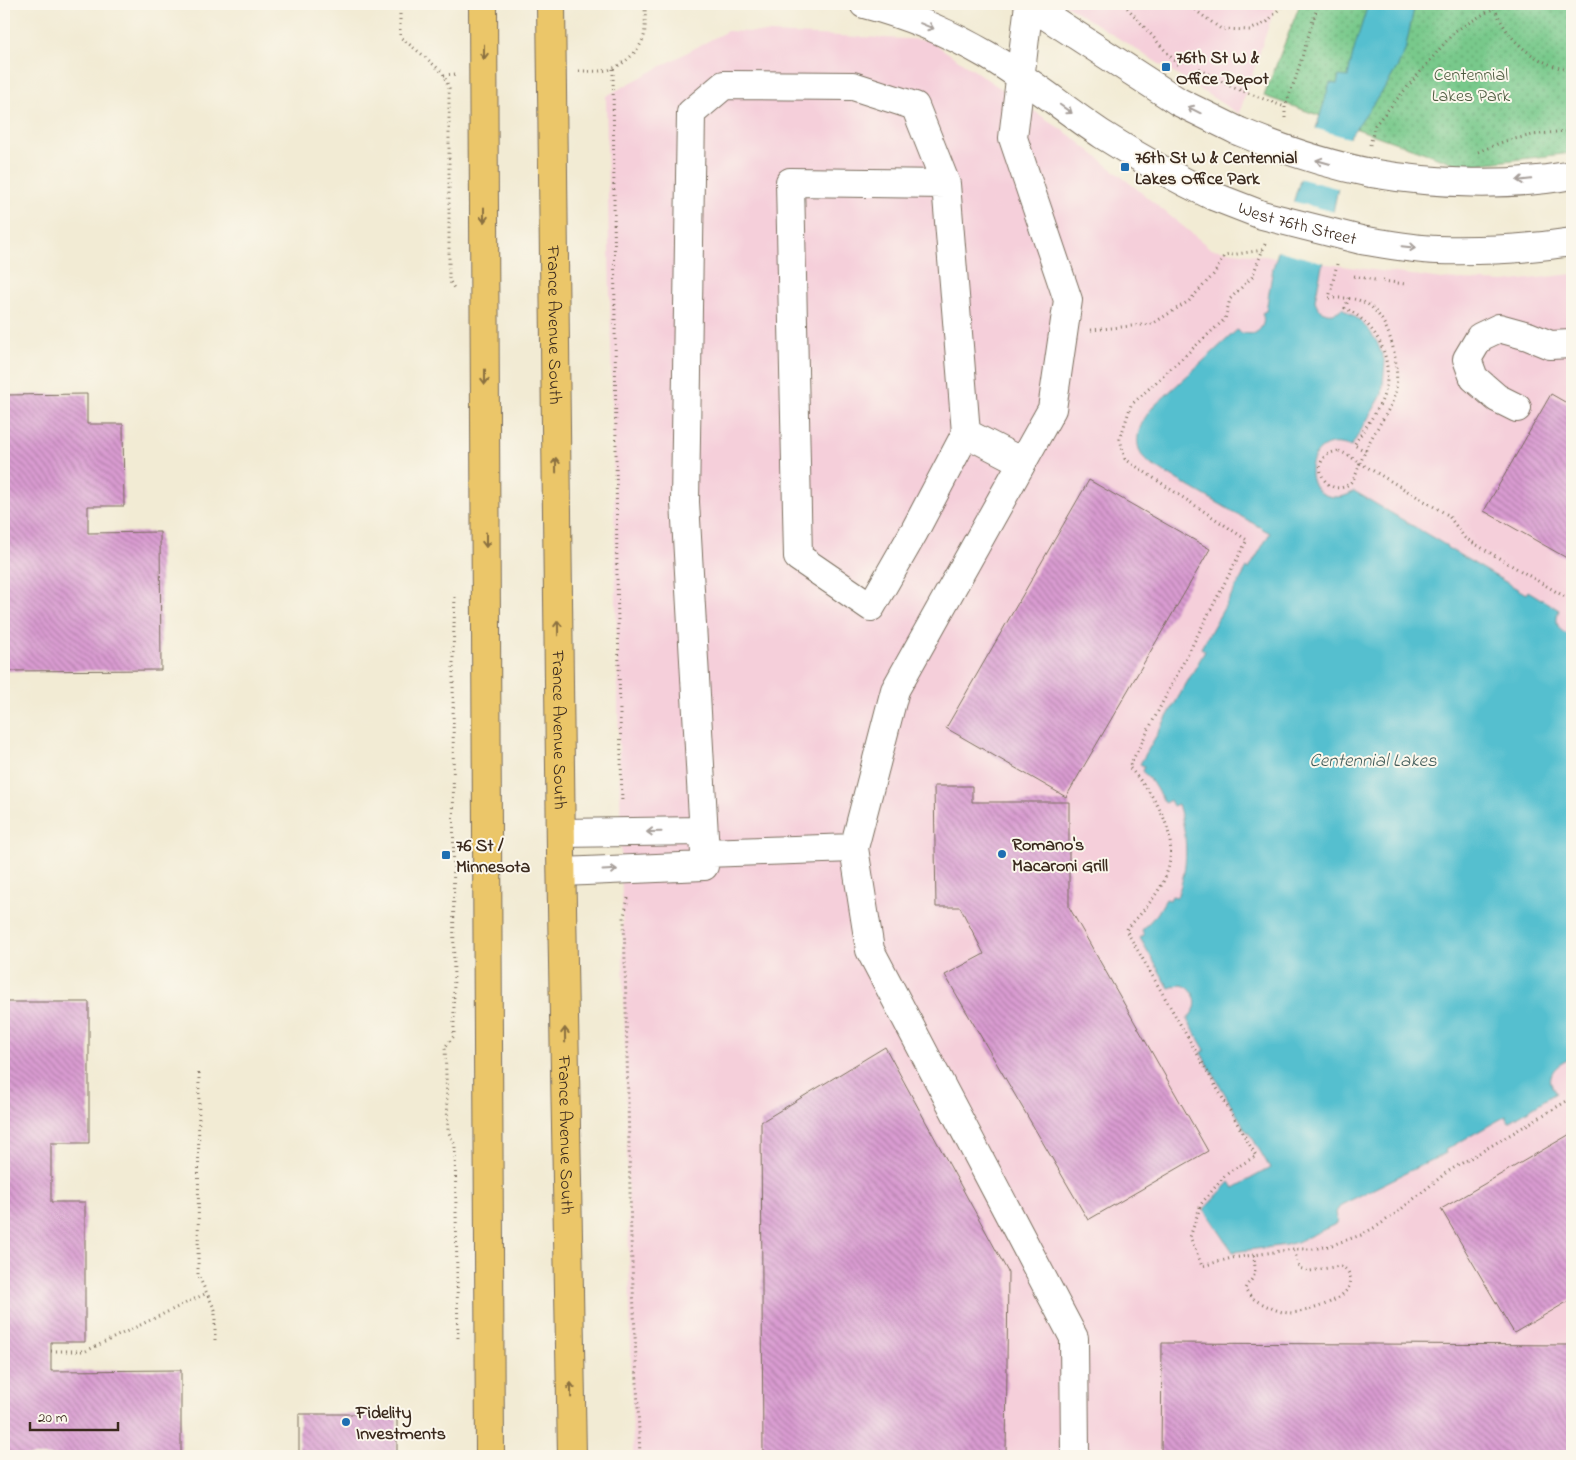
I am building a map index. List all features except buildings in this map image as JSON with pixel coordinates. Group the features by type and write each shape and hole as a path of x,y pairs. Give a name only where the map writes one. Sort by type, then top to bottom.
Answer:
{"main road":[{"path":"483,4 490,1456"},
{"name":"France Avenue South","path":"551,4 561,833 572,1456"},
{"path":"572,1429 589,1456"}],"street":[{"name":"West 76th Street","path":"864,4 893,12 942,32 987,55 1116,143 1181,181 1213,196 1350,248 1492,250 1544,247 1572,242"},
{"path":"1075,1456 1074,1338 870,950 854,848 895,690 1052,409 1068,300 1014,138 1029,4 1179,102 1238,131 1289,152 1325,163 1369,163 1414,180 1516,181 1572,175"},
{"path":"854,848 705,853 685,502 691,113 724,85 853,86 915,106 946,184 966,433 914,532 871,607 798,557 790,182 946,184"},
{"path":"1517,408 1497,398 1474,378 1467,359 1480,337 1499,328 1550,344 1572,344"},
{"path":"966,433 1022,462"},
{"path":"561,833 703,831"},
{"path":"562,872 704,866"}],"path":[{"path":"400,4 400,37 444,73 449,88 449,280 457,292"},
{"path":"1124,4 1183,71"},
{"path":"1186,4 1221,29 1250,30 1267,22 1282,4"},
{"path":"1493,4 1511,36 1525,49 1547,63 1572,72"},
{"path":"1369,163 1375,125 1455,31 1494,8"},
{"path":"613,69 617,576 621,785 624,832"},
{"path":"1197,83 1190,78 1200,69 1232,87 1285,107"},
{"path":"1474,154 1505,141 1572,130"},
{"path":"1350,248 1330,298 1349,298 1366,303 1377,313 1394,347 1397,364 1395,394 1360,463 1352,481 1338,487 1330,485 1323,480 1321,476 1321,463 1330,453 1344,452 1360,463 1448,515 1465,538 1572,600"},
{"path":"1063,333 1152,324 1189,301 1214,274 1224,256 1264,250 1252,277 1230,299 1225,319 1131,405 1120,439 1125,459 1247,540 1129,768 1145,786 1160,809 1166,822 1169,850 1168,867 1158,892 1126,930 1256,1156 1227,1173 1201,1204 1190,1237 1202,1266 1232,1258 1329,1246 1361,1235 1379,1225 1447,1172 1572,1098"},
{"path":"1354,276 1375,280"},
{"path":"1383,281 1405,284"},
{"path":"1349,298 1345,308 1361,316 1371,328 1378,338 1387,364 1385,392 1354,445 1366,451"},
{"path":"455,595 453,654 454,1036 445,1047 448,1131 454,1145 458,1349"},
{"path":"626,869 628,897 624,916 630,1228 640,1456"},
{"path":"199,1073 198,1275 215,1310 215,1342"},
{"path":"1254,1255 1254,1276 1245,1289 1248,1295 1277,1311 1289,1313 1316,1308 1336,1299 1350,1287 1351,1278 1343,1267 1310,1271 1299,1268 1294,1249"},
{"path":"51,1351 86,1351 207,1293"}],"shaded area":[{"path":"1064,4 1276,4 1239,114"},
{"path":"727,31 929,40 1074,138 1211,249 1442,279 1504,282 1572,274 1572,1456 633,1456 606,96"}],"green space":[{"name":"Centennial Lakes Park","path":"1300,4 1572,4 1572,153 1462,166 1264,96"}],"water":[{"name":"Centennial Lakes","path":"1368,4 1415,4 1405,51 1398,66 1348,139 1315,300 1322,311 1334,313 1342,308 1358,319 1369,330 1377,342 1385,362 1382,395 1351,447 1336,444 1324,447 1316,454 1311,476 1315,487 1323,494 1339,497 1346,496 1354,491 1526,594 1528,591 1559,610 1558,626 1563,632 1572,635 1572,1058 1560,1064 1551,1076 1552,1087 1556,1093 1509,1122 1506,1116 1445,1150 1446,1153 1341,1205 1336,1212 1338,1223 1297,1242 1233,1252 1204,1209 1230,1182 1234,1188 1270,1168 1201,1053 1205,1050 1187,1019 1196,1004 1191,990 1181,985 1169,988 1140,938 1144,935 1142,930 1157,914 1166,899 1170,900 1172,896 1177,897 1184,874 1186,851 1184,828 1178,804 1173,806 1170,800 1165,803 1152,782 1142,771 1144,766 1140,764 1205,651 1201,648 1247,568 1249,569 1270,533 1150,464 1141,454 1138,446 1138,433 1153,407 1237,330 1242,333 1253,334 1262,325 1264,320 1262,313 1266,311 1273,268 1330,83 1337,84 1339,76 1348,77 1354,49"}],"pier":[{"path":"1314,128 1352,139 1340,189 1298,178"},
{"path":"1291,201 1335,212 1325,263 1276,250"}],"place":[{"name":"76th St W & Office Depot","path":"1166,67"},
{"name":"76th St W & Centennial Lakes Office Park","path":"1125,167"},
{"name":"Romano's Macaroni Grill","path":"1002,854"},
{"name":"76 St / Minnesota","path":"446,855"},
{"name":"Fidelity Investments","path":"346,1422"}]}
